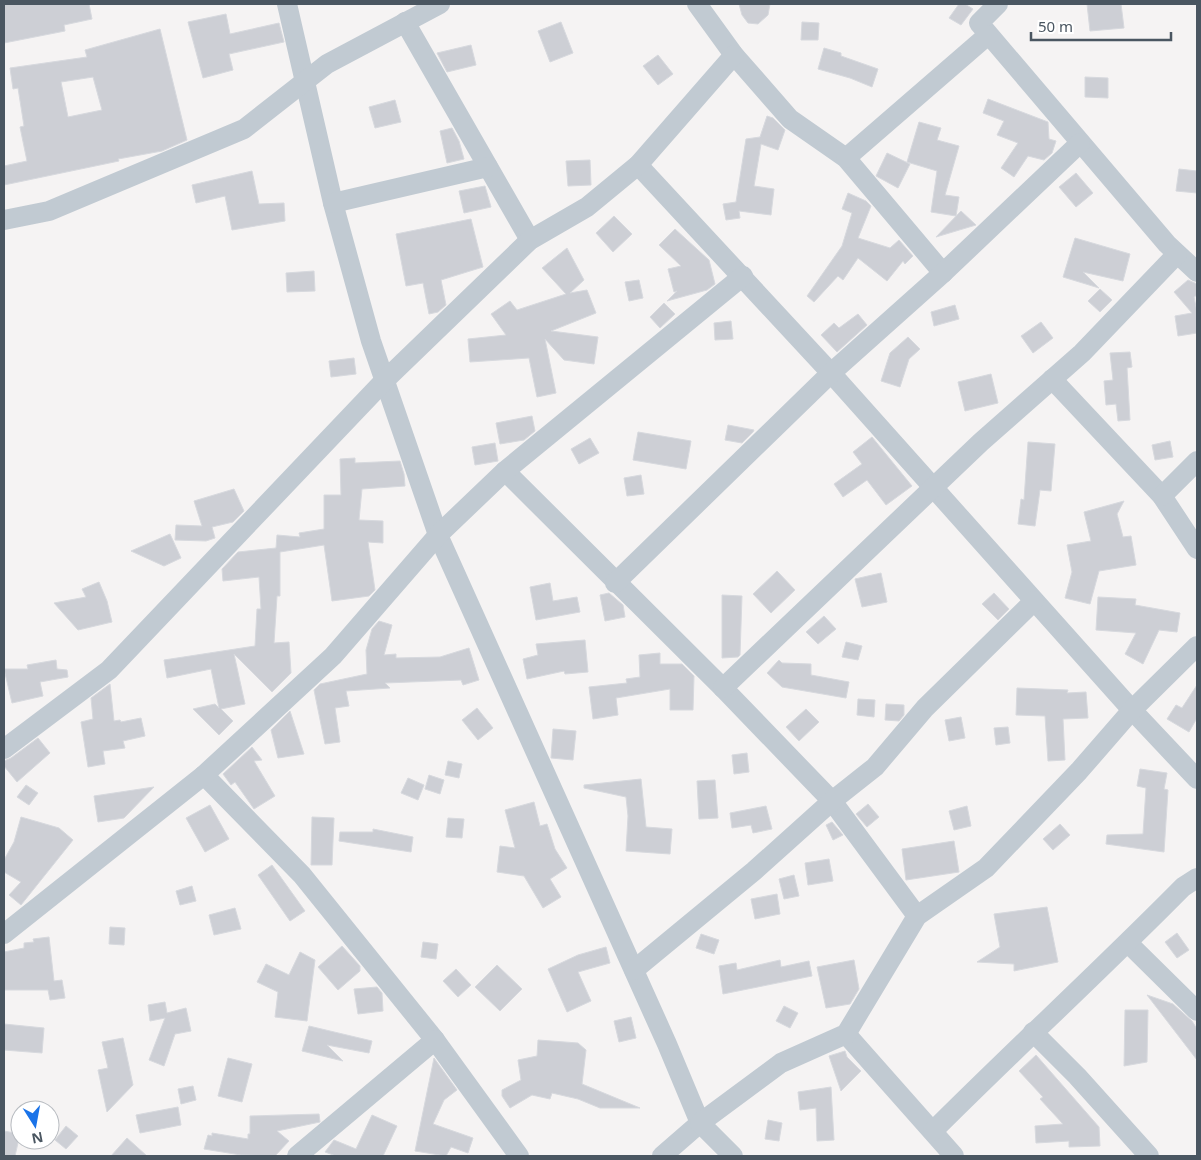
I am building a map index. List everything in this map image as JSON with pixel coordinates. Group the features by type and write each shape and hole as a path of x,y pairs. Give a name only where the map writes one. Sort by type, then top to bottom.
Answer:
{"street":[{"path":"288,4 332,203 370,341 438,535 634,970 700,1123 734,1156"},
{"path":"4,220 49,211 244,129 327,64 440,4"},
{"path":"696,4 734,55 790,119 846,158 943,273"},
{"path":"998,4 979,23 1080,144 1177,254 1197,272"},
{"path":"405,22 530,240"},
{"path":"846,158 988,35"},
{"path":"4,749 108,670 384,381 530,240 587,207 638,165 734,55"},
{"path":"615,583 831,373 943,273 1080,144"},
{"path":"638,165 743,276 1132,710 1197,779"},
{"path":"332,203 488,167"},
{"path":"723,688 933,486 1082,353 1177,254"},
{"path":"4,934 204,775 333,656 438,535 505,470 743,276"},
{"path":"1052,379 1162,496 1197,549"},
{"path":"1162,496 1197,461"},
{"path":"505,470 615,583 723,688 832,801 917,916"},
{"path":"634,970 754,871 832,801 875,766 925,708 1034,601"},
{"path":"662,1156 700,1123 781,1063 846,1034 917,916 986,868 1079,771 1132,710 1197,646"},
{"path":"204,775 302,875 435,1040 519,1156"},
{"path":"932,1131 1033,1032 1128,943 1183,887 1197,878"},
{"path":"1128,943 1197,1011"},
{"path":"1033,1032 1077,1076 1149,1156"},
{"path":"846,1034 954,1156"},
{"path":"297,1156 435,1040"}],"building":[{"path":"4,4 89,4 92,19 64,25 65,31 4,43"},
{"path":"739,4 770,4 768,15 758,24 748,23 742,15"},
{"path":"959,4 965,4 973,9 961,25 949,18"},
{"path":"1087,4 1121,4 1124,28 1090,31"},
{"path":"226,14 230,34 279,23 284,42 229,54 233,70 203,78 188,22"},
{"path":"561,22 573,53 550,62 538,31"},
{"path":"802,22 819,23 818,40 801,40"},
{"path":"160,29 187,140 162,151 4,185 4,166 27,161 20,127 24,126 18,88 13,89 10,68 87,57 85,50","holes":["93,77 102,110 68,117 61,82"]},
{"path":"471,45 476,65 447,72 437,53"},
{"path":"824,48 841,53 841,56 878,69 872,87 850,78 818,69"},
{"path":"658,55 673,74 658,85 643,66"},
{"path":"1085,77 1108,78 1108,98 1085,97"},
{"path":"988,99 1048,122 1049,139 1056,141 1052,153 1044,160 1028,156 1014,177 1001,168 1018,143 997,135 1004,121 983,113"},
{"path":"395,100 401,122 375,128 369,107"},
{"path":"767,116 773,118 785,130 778,150 761,144 754,186 774,189 771,215 739,211 740,218 726,220 723,204 736,202 746,139 760,137"},
{"path":"919,122 941,128 937,140 959,146 945,195 959,197 956,216 931,212 937,171 907,162"},
{"path":"452,128 459,141 464,159 447,163 440,131"},
{"path":"887,153 910,164 898,188 876,176"},
{"path":"590,160 591,185 568,186 566,161"},
{"path":"1179,169 1197,171 1197,193 1176,191"},
{"path":"252,171 259,204 284,203 285,221 232,230 225,196 196,203 192,185"},
{"path":"1076,173 1093,193 1076,207 1059,187"},
{"path":"485,186 491,207 464,213 459,191"},
{"path":"848,193 866,201 871,206 858,238 890,248 899,240 913,256 905,264 903,261 887,281 858,258 843,280 838,276 814,302 807,296 842,246 852,213 842,209"},
{"path":"961,211 976,225 936,237"},
{"path":"614,216 632,234 613,252 596,233"},
{"path":"471,219 483,267 441,280 446,305 438,312 429,314 423,283 406,286 396,234"},
{"path":"675,229 709,260 715,284 707,290 667,301 677,291 674,292 668,269 681,266 659,245"},
{"path":"1075,238 1130,254 1123,281 1083,272 1099,288 1063,277"},
{"path":"567,248 584,280 570,293 587,290 596,313 551,331 598,337 594,364 564,360 545,339 556,393 537,397 529,358 470,362 468,339 506,335 491,314 510,301 517,310 566,294 542,268"},
{"path":"314,271 315,291 287,292 286,273"},
{"path":"639,280 643,298 629,301 625,282"},
{"path":"1188,280 1197,284 1197,295 1194,297 1197,312 1197,333 1178,336 1175,316 1192,313 1174,292"},
{"path":"1100,289 1112,300 1100,312 1088,301"},
{"path":"664,303 675,314 660,328 650,317"},
{"path":"955,305 959,319 934,326 931,312"},
{"path":"858,314 867,325 837,352 821,335 834,323 839,328"},
{"path":"731,321 733,339 715,340 714,323"},
{"path":"1041,322 1053,338 1033,353 1021,336"},
{"path":"908,337 920,349 909,359 900,387 881,381 890,353"},
{"path":"1130,352 1132,367 1127,368 1130,420 1118,421 1116,404 1106,405 1104,381 1113,380 1110,353"},
{"path":"354,358 356,374 331,377 329,361"},
{"path":"991,374 998,403 965,411 958,382"},
{"path":"532,416 535,431 524,440 500,444 496,423"},
{"path":"728,425 754,430 742,443 725,440"},
{"path":"638,432 691,441 686,469 633,460"},
{"path":"872,437 912,486 886,505 867,480 843,497 834,484 862,464 853,452"},
{"path":"590,438 599,453 579,464 571,449"},
{"path":"1170,441 1173,457 1155,460 1152,445"},
{"path":"1028,442 1055,444 1051,491 1040,490 1035,526 1018,524 1021,499 1024,500"},
{"path":"495,443 498,461 475,465 472,447"},
{"path":"355,458 355,463 400,461 404,474 405,486 362,489 359,520 383,521 383,543 368,542 375,590 369,596 332,601 324,545 280,552 280,596 277,596 274,643 289,642 291,673 272,692 234,654 245,704 221,709 233,721 219,735 193,709 215,704 219,708 211,669 167,678 164,660 255,646 257,609 261,609 259,577 223,581 222,569 238,552 276,548 277,535 300,537 299,533 324,529 324,495 341,495 340,459"},
{"path":"641,475 644,494 627,496 624,478"},
{"path":"234,489 244,511 233,522 212,527 215,538 206,541 175,540 176,525 202,526 194,501"},
{"path":"1124,501 1117,514 1123,537 1131,536 1136,565 1099,571 1090,604 1065,598 1072,572 1067,545 1091,541 1084,512"},
{"path":"170,534 181,558 164,566 131,551"},
{"path":"777,571 795,590 771,613 753,594"},
{"path":"881,573 887,602 862,607 855,579"},
{"path":"99,582 107,601 112,622 78,630 54,603 86,597 82,589"},
{"path":"550,583 553,601 577,597 580,612 536,620 530,587"},
{"path":"609,593 623,605 625,617 605,621 600,595"},
{"path":"994,593 1009,609 998,620 982,604"},
{"path":"722,595 742,596 740,655 738,657 722,658"},
{"path":"1098,597 1136,599 1135,605 1180,613 1177,632 1159,630 1143,664 1125,654 1136,633 1096,630"},
{"path":"824,616 836,629 818,644 806,632"},
{"path":"379,621 392,625 384,655 396,654 396,658 440,657 469,648 479,680 463,685 461,680 385,683 390,688 346,691 349,706 335,708 340,742 325,744 314,690 320,684 367,674 366,650 372,629"},
{"path":"585,640 588,672 565,674 564,671 527,679 523,659 538,655 536,644"},
{"path":"846,642 862,646 858,660 842,657"},
{"path":"660,653 660,664 682,664 694,676 693,710 670,710 670,689 616,698 618,715 593,719 589,687 627,683 626,679 640,677 639,655"},
{"path":"56,660 57,669 67,670 68,677 40,682 43,696 12,703 4,669 28,669 27,665"},
{"path":"779,660 782,663 811,664 811,675 849,682 846,698 782,687 767,673"},
{"path":"110,684 114,721 120,720 121,722 141,718 145,736 123,741 125,748 103,751 105,764 88,767 81,722 93,719 91,698"},
{"path":"1197,685 1197,718 1189,732 1167,719 1176,705 1182,708"},
{"path":"1017,688 1068,690 1067,693 1086,692 1088,718 1063,719 1065,760 1048,761 1045,716 1016,715"},
{"path":"858,699 875,700 874,717 857,715"},
{"path":"886,704 904,705 904,715 899,721 885,720"},
{"path":"477,708 493,728 478,740 462,720"},
{"path":"806,709 819,722 799,741 786,727"},
{"path":"290,711 304,754 278,758 271,730"},
{"path":"961,717 965,738 949,741 945,720"},
{"path":"1008,727 1010,743 996,745 994,728"},
{"path":"553,729 576,731 573,760 551,758"},
{"path":"38,738 50,753 17,782 4,766 4,761"},
{"path":"252,747 262,760 254,761 275,796 254,809 235,782 231,785 223,774"},
{"path":"747,753 749,772 734,774 732,755"},
{"path":"448,761 462,764 459,778 445,775"},
{"path":"1140,769 1167,773 1164,789 1168,790 1164,852 1106,844 1107,835 1143,834 1146,788 1137,786"},
{"path":"429,775 444,780 440,794 425,789"},
{"path":"408,778 424,785 418,800 401,793"},
{"path":"641,779 646,827 672,829 670,854 626,851 628,816 626,797 584,788 584,785"},
{"path":"715,780 718,818 699,819 697,781"},
{"path":"26,785 38,793 29,805 17,797"},
{"path":"154,787 124,818 98,822 94,796"},
{"path":"534,802 540,826 547,824 555,849 567,868 550,879 561,897 543,908 524,876 497,872 500,846 515,848 505,810"},
{"path":"868,804 879,817 867,827 856,814"},
{"path":"210,805 229,839 205,852 186,818"},
{"path":"766,806 772,829 753,833 751,825 732,828 730,813"},
{"path":"967,806 971,826 954,830 949,811"},
{"path":"21,817 59,828 73,840 21,905 9,895 21,882 4,872 4,860 14,842"},
{"path":"312,817 334,818 332,865 311,865"},
{"path":"448,818 464,819 462,838 446,837"},
{"path":"832,822 843,835 833,840 826,825"},
{"path":"1060,824 1070,835 1053,850 1043,839"},
{"path":"373,829 413,837 411,852 339,841 340,832 373,832"},
{"path":"954,841 959,872 906,880 902,849"},
{"path":"829,859 833,881 808,885 805,863"},
{"path":"272,865 305,911 290,921 258,875"},
{"path":"794,875 799,896 784,899 779,879"},
{"path":"192,886 196,901 180,905 176,891"},
{"path":"777,894 780,914 755,919 751,899"},
{"path":"1047,907 1058,962 1014,971 1014,964 977,962 1000,947 994,914"},
{"path":"235,908 241,929 214,935 209,915"},
{"path":"110,927 125,928 124,945 109,944"},
{"path":"1177,933 1189,950 1177,958 1165,942"},
{"path":"701,934 719,940 714,954 696,948"},
{"path":"49,937 54,981 62,980 65,998 50,1000 48,990 4,990 4,952 24,948 24,943 34,942 33,939"},
{"path":"423,942 438,944 436,959 421,957"},
{"path":"342,946 360,966 360,971 338,990 318,967"},
{"path":"606,947 610,963 578,972 591,1001 567,1012 548,969 578,955"},
{"path":"300,952 315,960 307,1021 275,1017 278,992 257,982 266,964 289,975"},
{"path":"780,960 781,967 809,961 812,976 723,994 719,966 736,963 737,970"},
{"path":"854,960 859,989 850,1004 826,1008 817,967"},
{"path":"497,965 522,989 500,1011 475,987"},
{"path":"456,969 471,985 458,997 443,981"},
{"path":"377,987 382,993 383,1011 358,1014 354,989"},
{"path":"1147,995 1173,1004 1192,1021 1197,1029 1197,1060"},
{"path":"165,1002 167,1013 186,1008 191,1031 175,1034 164,1066 149,1060 165,1018 150,1021 148,1005"},
{"path":"784,1006 798,1013 790,1028 776,1021"},
{"path":"1125,1010 1148,1010 1147,1062 1124,1066"},
{"path":"631,1017 636,1038 619,1042 614,1021"},
{"path":"4,1024 44,1028 42,1053 4,1050"},
{"path":"309,1026 372,1041 369,1053 327,1045 343,1061 302,1051"},
{"path":"123,1038 133,1085 107,1112 98,1070 108,1068 102,1042"},
{"path":"538,1040 578,1043 586,1050 582,1084 640,1108 600,1108 578,1099 552,1093 550,1099 532,1095 510,1108 502,1096 502,1090 521,1080 518,1060 537,1056"},
{"path":"845,1051 847,1057 861,1071 841,1091 829,1056"},
{"path":"1036,1055 1099,1127 1100,1146 1069,1147 1069,1141 1036,1143 1035,1126 1063,1124 1040,1099 1043,1097 1019,1071"},
{"path":"228,1058 252,1064 242,1102 218,1096"},
{"path":"434,1058 457,1090 444,1100 433,1124 473,1138 468,1153 451,1147 446,1156 415,1151"},
{"path":"193,1086 196,1100 181,1104 178,1089"},
{"path":"831,1087 834,1140 817,1141 816,1108 800,1110 798,1092"},
{"path":"178,1107 181,1125 140,1133 136,1115"},
{"path":"319,1114 320,1122 277,1131 289,1141 275,1156 241,1155 204,1149 208,1135 212,1136 212,1133 248,1139 248,1134 250,1134 250,1116"},
{"path":"372,1115 397,1126 383,1156 336,1156 325,1152 334,1140 356,1149"},
{"path":"768,1120 782,1123 779,1141 765,1139"},
{"path":"66,1126 78,1136 66,1149 60,1144 60,1134"},
{"path":"4,1131 10,1132 10,1150 16,1150 15,1156 4,1156"},
{"path":"127,1138 147,1156 111,1156"}]}
